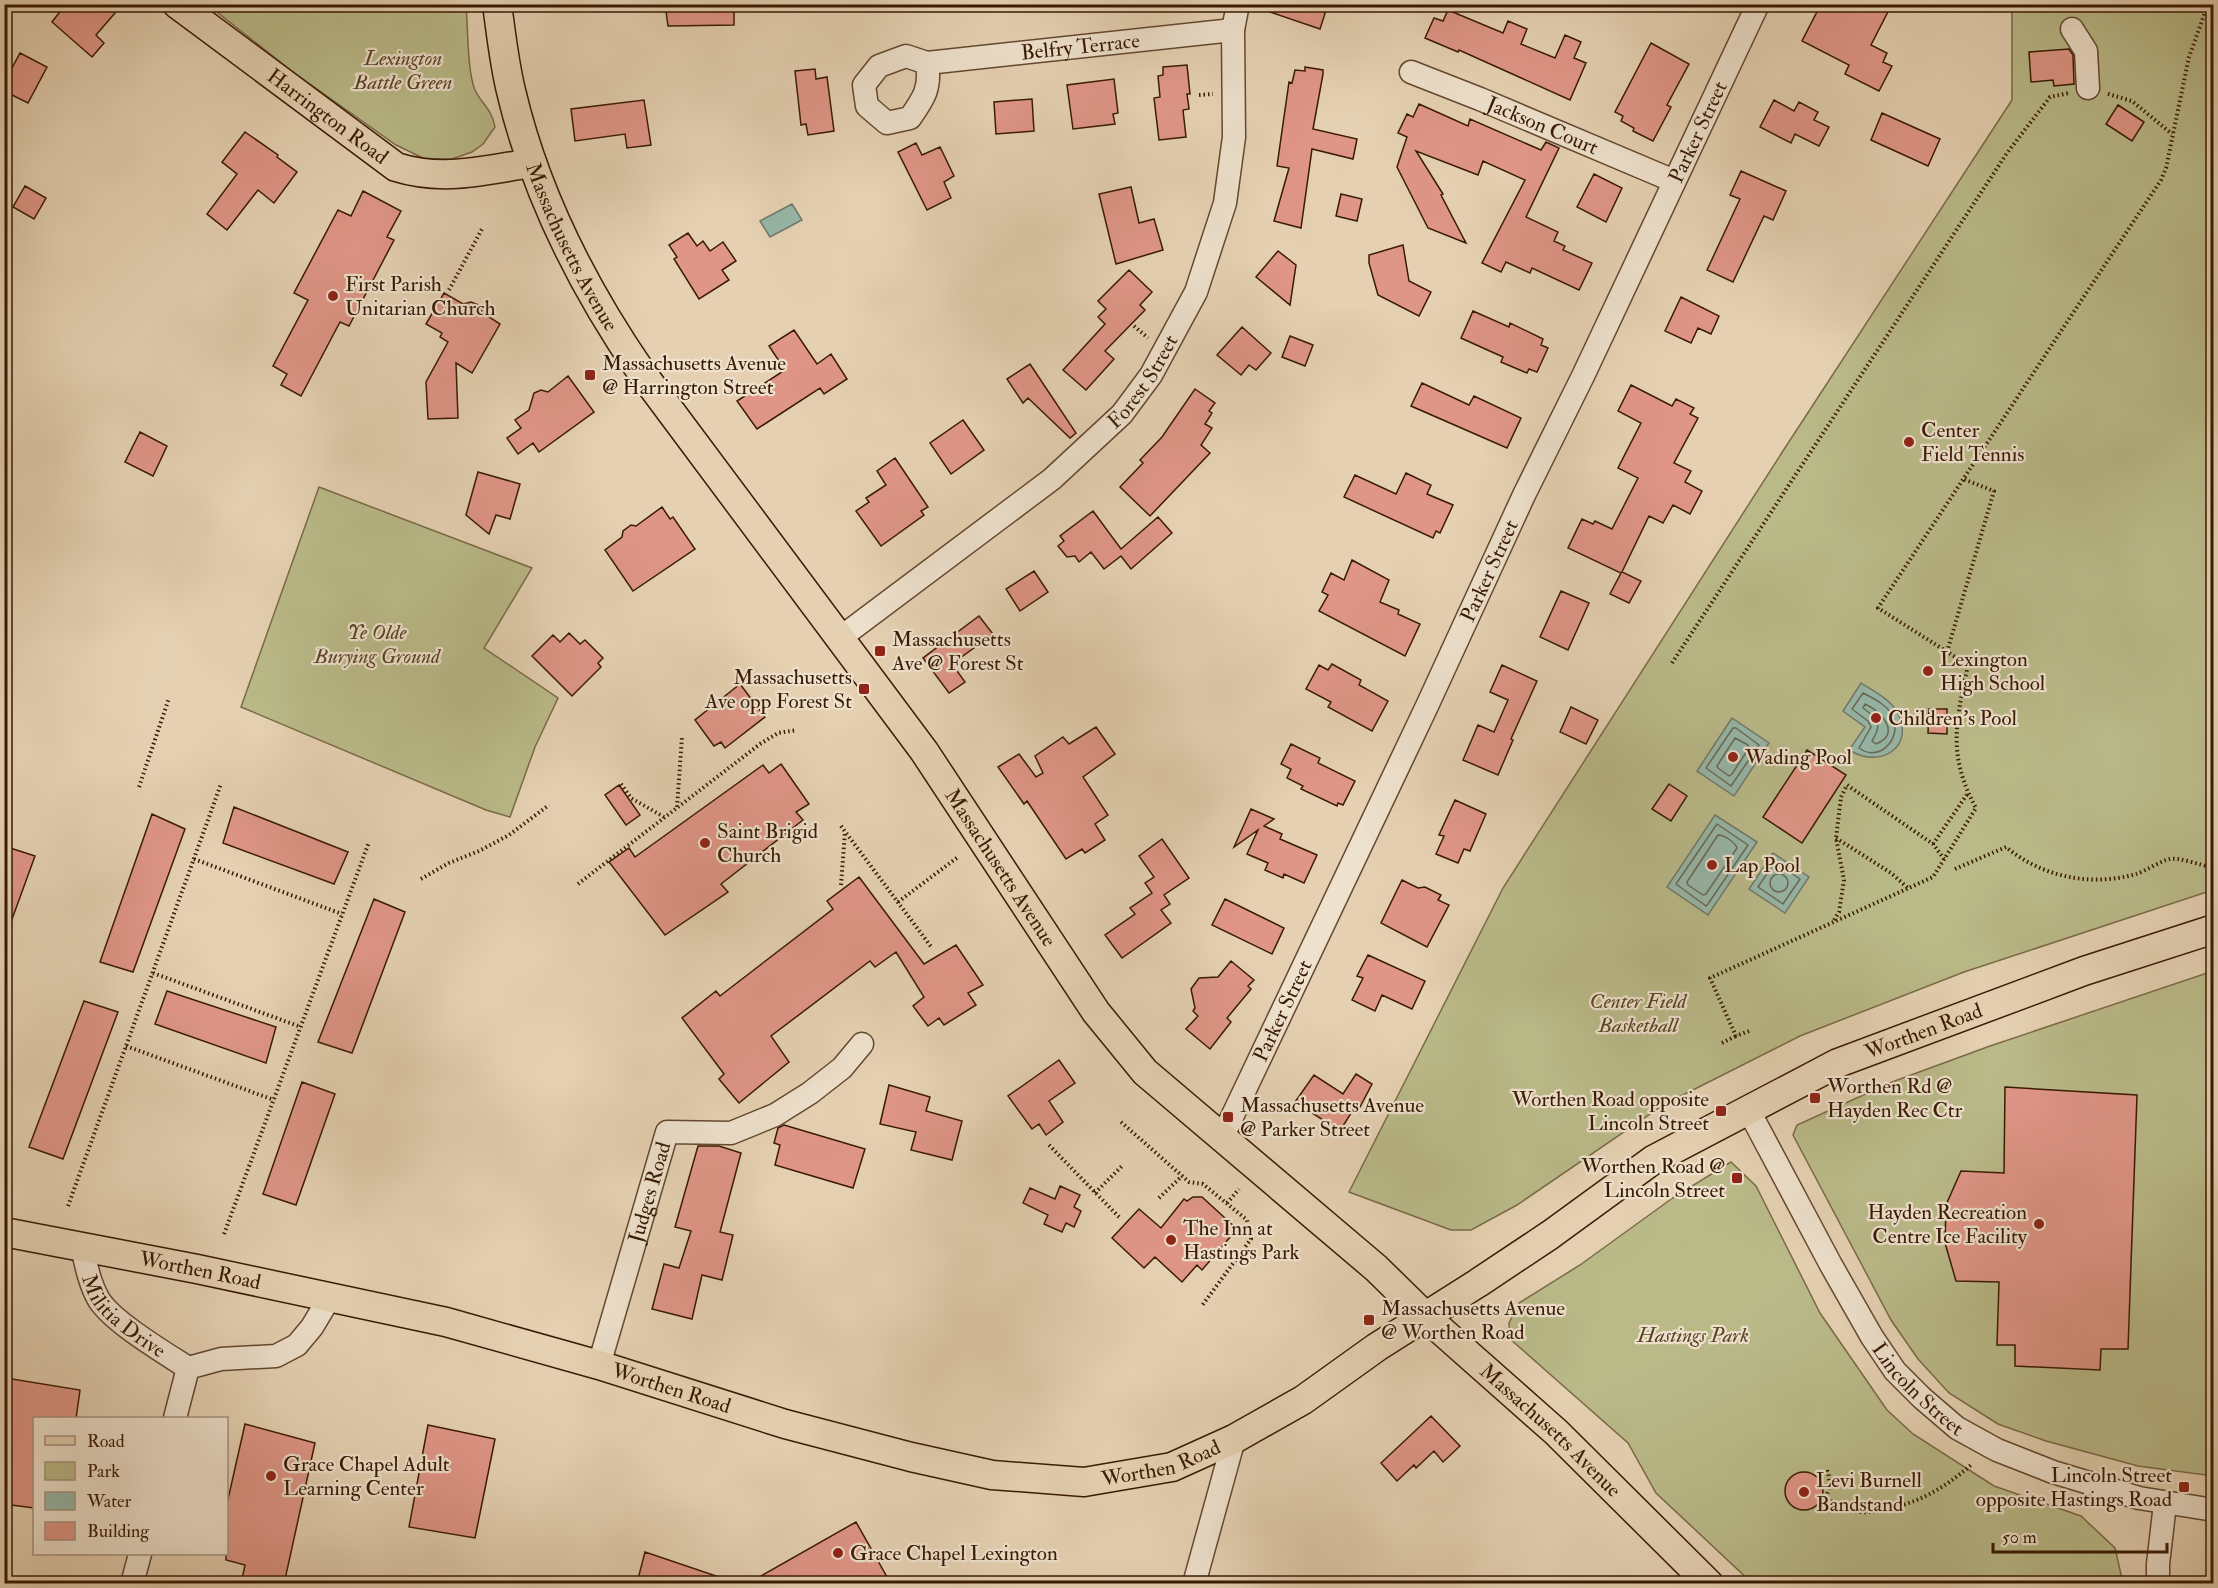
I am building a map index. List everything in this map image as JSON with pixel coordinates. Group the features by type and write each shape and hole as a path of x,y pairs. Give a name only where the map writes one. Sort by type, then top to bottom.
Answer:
{"main road":[{"name":"Harrington Road","path":"177,4 396,167 424,174 457,175 532,163"},
{"name":"Massachusetts Avenue","path":"497,4 508,78 532,163 568,250 622,343 738,504 924,751 1096,1012 1145,1072 1376,1268 1425,1317 1556,1432 1709,1584"},
{"name":"Worthen Road","path":"4,1232 456,1324 599,1365 785,1424 911,1457 992,1475 1084,1482 1172,1467 1234,1439 1303,1400 1377,1347 1550,1235 1653,1160 1838,1063 2084,972 2214,929"}],"street":[{"name":"Forest Street","path":"840,638 1052,479 1122,414 1151,375 1196,292 1225,202 1234,137 1233,30 1238,4"},
{"name":"Parker Street","path":"1222,1138 1758,4"},
{"path":"2072,29 2086,51 2088,88"},
{"name":"Belfry Terrace","path":"927,63 1233,30"},
{"name":"Jackson Court","path":"1410,72 1674,181"},
{"name":"Judges Road","path":"599,1365 667,1132 731,1133 775,1116 842,1068 862,1044"},
{"name":"Lincoln Street","path":"1749,1111 1872,1337 1895,1371 1922,1398 1957,1428 1997,1450 2088,1483 2165,1504 2214,1510"},
{"name":"Militia Drive","path":"82,1247 91,1281 100,1301 119,1320 188,1368 221,1359 276,1356 297,1345 312,1327 330,1297"},
{"name":"Militia Drive","path":"176,1417 188,1368"},
{"path":"1194,1584 1234,1439"},
{"path":"2158,1584 2165,1504"},
{"path":"132,1584 140,1555"}],"path":[{"path":"1736,1036 1710,978 1933,877 1976,808 1968,793 1955,742 1958,711 1968,665 1878,608 2161,180 2188,57 2208,4"},
{"path":"1672,663 2007,153 2050,97 2088,88 2132,101 2172,134"},
{"path":"1199,95 1216,94"},
{"path":"448,290 482,229"},
{"path":"1134,326 1149,338"},
{"path":"1947,652 1994,491 1963,479"},
{"path":"139,787 169,698"},
{"path":"578,884 760,744 778,733 797,730"},
{"path":"677,808 682,737"},
{"path":"68,1206 221,784"},
{"path":"621,784 632,798 664,817"},
{"path":"1833,922 1839,912 1844,880 1836,838 1841,797 1847,785 1933,844 1944,860"},
{"path":"1933,844 1968,793"},
{"path":"421,879 509,835 549,805"},
{"path":"841,826 932,948"},
{"path":"841,885 845,832"},
{"path":"1836,838 1891,873 1909,889"},
{"path":"224,1234 369,842"},
{"path":"1955,869 2006,847 2030,864 2071,878 2105,880 2125,877 2154,867 2170,858 2212,868 2214,861"},
{"path":"898,902 958,857"},
{"path":"194,859 342,914"},
{"path":"153,973 301,1027"},
{"path":"1722,1043 1749,1031"},
{"path":"126,1046 274,1100"},
{"path":"1121,1122 1189,1182 1203,1184 1247,1220 1251,1239 1201,1307"},
{"path":"1049,1145 1119,1217"},
{"path":"1095,1193 1122,1166"},
{"path":"1159,1198 1182,1176"},
{"path":"1227,1203 1239,1189"},
{"path":"1827,1470 1829,1487 1824,1497 1849,1510 1864,1513 1898,1508 1928,1496 1956,1479 1972,1464"}],"green space":[{"name":"Lexington Battle Green","path":"208,5 466,5 472,82 489,110 495,127 483,144 472,152 452,159 425,159 396,145 293,72"},
{"name":"Lexington High School","path":"2012,5 2213,5 2213,890 1964,972 1800,1036 1665,1104 1517,1205 1471,1230 1451,1230 1349,1192 1503,888 1781,454 2012,100"},
{"name":"Ye Olde Burying Ground","path":"319,487 532,568 484,648 558,698 535,747 510,817 486,810 241,707"},
{"path":"2213,971 2213,1476 2138,1466 2046,1441 1998,1424 1949,1393 1918,1359 1891,1320 1793,1135 1797,1125 1892,1082 1990,1046"},
{"name":"Hastings Park","path":"1731,1162 1756,1186 1820,1313 1887,1410 1913,1434 1994,1486 2081,1516 2115,1548 2123,1583 1752,1583 1656,1493 1628,1443 1510,1339 1509,1323 1519,1303 1580,1265 1674,1197"}],"water":[{"path":"792,204 802,220 770,237 760,221"},
{"name":"Children's Pool","path":"1861,683 1890,703 1902,724 1899,744 1883,756 1861,756 1849,750 1865,727 1843,711"},
{"name":"Wading Pool","path":"1732,718 1769,743 1734,796 1697,771"},
{"name":"Lap Pool","path":"1715,815 1757,842 1708,915 1667,887"},
{"path":"1773,853 1809,877 1785,913 1749,889"}],"building":[{"path":"66,4 105,4 115,13 96,35 104,43 92,57 52,22"},
{"path":"665,4 734,4 734,25 668,26"},
{"path":"1259,4 1328,4 1320,29 1258,8"},
{"path":"1821,4 1892,4 1871,45 1887,53 1883,62 1892,66 1879,91 1845,74 1849,65 1802,41"},
{"path":"1448,10 1503,33 1508,21 1527,29 1521,44 1555,58 1565,35 1581,42 1574,58 1586,63 1570,100 1459,50 1458,52 1425,38 1434,18 1443,21"},
{"path":"1651,43 1689,64 1667,105 1671,107 1653,141 1633,131 1634,128 1621,121 1623,116 1615,112"},
{"path":"2069,49 2073,55 2074,84 2054,86 2053,80 2031,82 2029,52"},
{"path":"20,53 47,67 28,103 4,91 4,83"},
{"path":"1187,65 1190,94 1187,94 1189,109 1183,110 1186,137 1159,140 1154,98 1160,97 1158,76 1163,75 1163,67"},
{"path":"1305,67 1323,70 1313,129 1357,139 1353,159 1312,149 1301,228 1274,221 1289,168 1277,166 1289,82 1292,83 1295,70 1305,71"},
{"path":"815,69 816,79 827,77 834,131 808,135 806,124 801,125 795,71"},
{"path":"1114,79 1118,113 1113,114 1115,124 1073,129 1067,85"},
{"path":"1032,99 1034,131 996,134 994,102"},
{"path":"644,100 651,145 627,148 625,134 575,141 571,109"},
{"path":"1774,100 1794,111 1799,102 1818,112 1814,120 1829,127 1819,146 1795,134 1791,143 1760,127"},
{"path":"1419,104 1468,126 1470,119 1541,150 1546,142 1559,148 1526,217 1558,232 1554,241 1565,246 1563,250 1592,263 1579,290 1532,268 1530,273 1506,262 1501,272 1482,263 1525,180 1483,161 1478,175 1416,151 1443,194 1441,195 1466,243 1428,228 1397,167 1407,137 1398,133 1407,114 1413,117"},
{"path":"2118,105 2144,122 2132,141 2106,124"},
{"path":"1882,113 1940,139 1928,166 1871,140"},
{"path":"245,132 278,155 277,157 297,172 274,203 258,190 227,230 207,214 237,174 222,162"},
{"path":"916,143 922,155 940,147 954,176 944,182 951,198 927,210 898,152"},
{"path":"1741,171 1786,191 1773,220 1764,216 1733,282 1707,270 1740,199 1730,195"},
{"path":"1594,174 1622,188 1606,222 1577,207"},
{"path":"25,186 46,198 34,219 13,207"},
{"path":"1131,187 1139,223 1154,219 1163,250 1116,264 1099,194"},
{"name":"First Parish Unitarian Church","path":"363,191 401,211 387,237 394,240 349,326 340,322 301,396 281,385 287,374 273,366 308,300 294,293 338,210 351,216"},
{"path":"1341,194 1362,199 1357,221 1336,216"},
{"path":"688,233 697,246 703,241 710,251 723,242 736,261 722,270 729,280 699,299 674,259 677,257 669,245"},
{"path":"1403,245 1409,281 1431,292 1419,316 1378,295 1369,263 1369,255"},
{"path":"1278,251 1296,265 1290,305 1256,277"},
{"path":"1129,270 1152,292 1140,305 1145,310 1105,351 1114,359 1086,390 1063,370 1105,324 1098,317 1106,309 1098,301"},
{"path":"444,293 463,304 471,302 479,305 483,313 500,324 472,373 456,363 458,418 428,419 426,382 448,342 440,337 442,333 426,324"},
{"path":"1681,297 1719,316 1711,334 1698,328 1691,343 1665,331"},
{"path":"1473,311 1509,327 1510,323 1543,339 1541,345 1548,348 1537,372 1529,369 1527,373 1501,362 1503,357 1461,338"},
{"path":"1242,327 1271,353 1256,370 1249,365 1241,375 1217,355"},
{"path":"794,330 817,364 831,354 847,379 824,394 820,388 757,429 737,401 785,370 769,346"},
{"path":"1290,336 1313,345 1305,366 1282,357"},
{"path":"1030,364 1076,433 1070,438 1028,398 1023,403 1007,379"},
{"path":"568,376 594,412 539,452 533,443 518,454 507,438 521,428 515,420 529,410 534,393 541,390 548,392"},
{"path":"1422,383 1469,405 1474,396 1521,418 1507,448 1411,406"},
{"path":"1631,385 1672,406 1676,399 1694,408 1690,414 1698,418 1674,463 1691,471 1685,482 1702,491 1690,514 1673,505 1663,523 1649,516 1622,572 1641,581 1629,603 1610,594 1621,573 1568,548 1582,519 1593,524 1595,521 1612,529 1638,478 1618,468 1641,423 1618,411"},
{"path":"1195,389 1215,403 1209,411 1212,413 1205,424 1212,428 1201,445 1210,453 1150,516 1120,487 1143,463 1140,460 1162,437"},
{"path":"963,420 984,450 951,474 930,443"},
{"path":"140,432 167,446 153,476 125,462"},
{"path":"895,458 928,507 921,511 924,515 881,546 856,511 869,502 866,498 886,485 877,471"},
{"path":"478,472 520,484 510,519 496,515 489,534 466,515"},
{"path":"1406,473 1431,485 1427,494 1453,505 1440,533 1436,531 1433,538 1344,497 1355,475 1396,494"},
{"path":"662,507 670,519 673,517 695,549 633,591 605,550 622,537 623,531 631,525 636,526"},
{"path":"1093,511 1121,549 1158,517 1172,533 1131,569 1121,556 1104,569 1091,552 1079,562 1075,556 1067,557 1058,546 1064,541 1060,536"},
{"path":"1352,560 1389,580 1380,602 1399,610 1398,614 1420,624 1405,656 1319,611 1328,595 1322,592 1331,573 1344,580"},
{"path":"1034,571 1048,592 1020,611 1006,589"},
{"path":"1561,591 1589,603 1568,650 1540,637"},
{"path":"979,616 993,634 952,664 965,682 949,693 923,658"},
{"path":"569,633 580,644 585,640 603,658 598,663 601,667 572,696 532,656 553,635 560,642"},
{"path":"1332,664 1361,680 1359,685 1388,701 1372,731 1328,707 1331,702 1306,689 1319,665 1328,670"},
{"path":"1502,665 1537,681 1498,775 1463,760 1478,725 1494,732 1508,700 1490,692"},
{"path":"740,684 765,717 725,748 721,742 714,746 695,720"},
{"path":"1571,707 1598,720 1586,744 1560,732"},
{"path":"1929,709 1947,709 1947,734 1928,733"},
{"path":"1096,727 1115,754 1083,777 1108,815 1095,824 1105,840 1085,853 1082,849 1066,859 1027,801 1024,804 998,767 1019,754 1036,777 1043,773 1035,756 1063,737 1069,744"},
{"path":"1291,744 1320,758 1318,763 1355,781 1343,805 1338,803 1337,806 1301,789 1303,786 1287,778 1291,769 1281,764"},
{"path":"1807,750 1846,775 1802,843 1763,817"},
{"name":"Saint Brigid Church","path":"781,764 809,804 796,812 803,820 721,884 728,892 665,935 609,862 629,848 635,857 763,765 769,773"},
{"path":"1669,784 1687,796 1671,821 1652,809"},
{"path":"619,785 640,815 626,825 605,795"},
{"path":"1455,800 1486,814 1470,851 1464,849 1458,863 1436,854 1444,836 1439,835"},
{"path":"234,807 348,852 334,884 223,843"},
{"path":"1251,809 1274,819 1264,826 1282,834 1280,839 1317,855 1304,883 1284,874 1283,878 1265,870 1268,863 1247,854 1258,830 1234,847"},
{"path":"152,814 185,829 133,972 100,962"},
{"path":"1162,839 1189,878 1164,895 1170,904 1161,910 1171,923 1122,958 1105,935 1135,914 1130,908 1152,893 1145,883 1154,877 1139,856"},
{"path":"4,846 35,856 7,933 4,933"},
{"path":"859,877 924,964 956,945 983,985 968,993 976,1005 944,1025 939,1018 928,1026 913,1006 924,997 896,952 875,967 870,961 771,1036 789,1062 739,1103 719,1079 724,1074 682,1018 716,991 720,996 833,909 827,901"},
{"path":"1402,880 1441,895 1438,900 1449,905 1427,947 1381,923"},
{"path":"374,899 405,912 352,1053 318,1042"},
{"path":"1225,899 1284,928 1272,954 1212,925"},
{"path":"1368,955 1425,981 1412,1009 1382,995 1375,1011 1352,1000 1363,978 1357,976"},
{"path":"1231,961 1254,980 1248,986 1251,989 1227,1018 1231,1022 1210,1049 1186,1029 1198,1016 1193,1011 1195,1008 1191,989 1199,978 1218,977"},
{"path":"167,991 276,1027 266,1063 155,1024"},
{"path":"84,1001 118,1012 63,1159 29,1147"},
{"path":"1059,1060 1075,1083 1049,1101 1063,1122 1046,1135 1039,1124 1032,1129 1008,1096"},
{"path":"1356,1074 1372,1084 1360,1107 1356,1105 1340,1131 1295,1102 1314,1075 1343,1094"},
{"path":"302,1082 335,1094 296,1205 263,1194"},
{"path":"889,1085 930,1097 926,1111 962,1121 952,1160 911,1150 916,1132 880,1124"},
{"name":"Hayden Recreation Centre Ice Facility","path":"2005,1087 2137,1095 2128,1349 2101,1349 2100,1370 2015,1366 2015,1345 1997,1345 1999,1282 1956,1281 1945,1243 1946,1205 1961,1171 2004,1173"},
{"path":"784,1125 865,1149 853,1188 775,1165 780,1145 774,1143 778,1128"},
{"path":"698,1146 719,1146 741,1153 720,1232 733,1235 722,1280 702,1275 692,1319 652,1309 664,1264 679,1268 691,1231 675,1227"},
{"path":"1060,1186 1080,1195 1074,1207 1081,1211 1074,1227 1066,1223 1062,1232 1044,1224 1048,1215 1023,1203 1030,1188 1055,1199"},
{"name":"The Inn at Hastings Park","path":"1193,1197 1202,1197 1237,1229 1202,1270 1197,1265 1182,1282 1155,1257 1144,1268 1112,1238 1139,1209 1161,1228 1184,1199 1187,1201"},
{"path":"12,1379 80,1390 76,1417 33,1417 33,1508 4,1504 4,1413"},
{"path":"1431,1416 1460,1446 1443,1462 1434,1451 1416,1468 1414,1465 1397,1481 1381,1463"},
{"name":"Grace Chapel Adult Learning Center","path":"245,1424 315,1443 284,1584 241,1584 245,1565 226,1560 226,1555 228,1555 228,1499"},
{"path":"428,1425 495,1439 475,1538 409,1527"},
{"name":"Levi Burnell Bandstand","path":"1804,1472 1817,1478 1823,1491 1817,1504 1804,1510 1791,1504 1785,1491 1791,1478"},
{"name":"Grace Chapel Lexington","path":"856,1522 891,1584 747,1584"},
{"path":"645,1552 728,1580 728,1584 650,1584 638,1579"}],"place":[{"name":"First Parish Unitarian Church","path":"333,296"},
{"name":"Massachusetts Avenue @ Harrington Street","path":"590,375"},
{"name":"Center Field Tennis","path":"1909,442"},
{"name":"Massachusetts Ave @ Forest St","path":"880,651"},
{"name":"Lexington High School","path":"1928,671"},
{"name":"Massachusetts Ave opp Forest St","path":"864,689"},
{"name":"Children's Pool","path":"1876,718"},
{"name":"Wading Pool","path":"1733,757"},
{"name":"Saint Brigid Church","path":"705,843"},
{"name":"Lap Pool","path":"1712,865"},
{"name":"Worthen Rd @ Hayden Rec Ctr","path":"1815,1098"},
{"name":"Worthen Road opposite Lincoln Street","path":"1721,1111"},
{"name":"Massachusetts Avenue @ Parker Street","path":"1228,1117"},
{"name":"Worthen Road @ Lincoln Street","path":"1737,1178"},
{"name":"Hayden Recreation Centre Ice Facility","path":"2039,1224"},
{"name":"The Inn at Hastings Park","path":"1171,1240"},
{"name":"Massachusetts Avenue @ Worthen Road","path":"1369,1320"},
{"name":"Grace Chapel Adult Learning Center","path":"271,1476"},
{"name":"Lincoln Street opposite Hastings Road","path":"2184,1487"},
{"name":"Levi Burnell Bandstand","path":"1804,1492"},
{"name":"Grace Chapel Lexington","path":"838,1553"}],"park label":[{"name":"Center Field Basketball","path":"1638,1013"}]}
